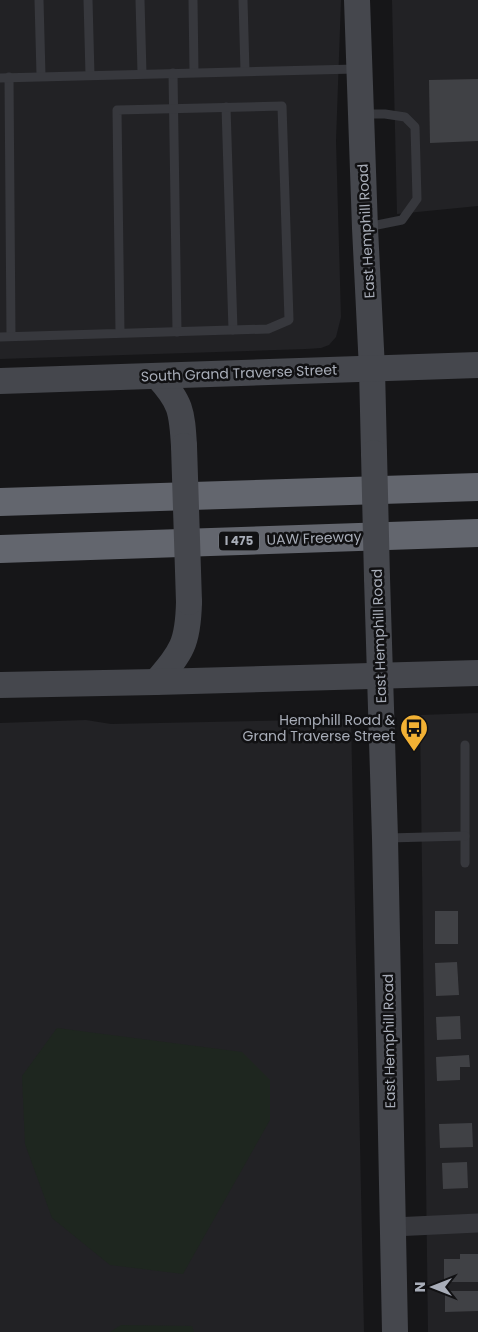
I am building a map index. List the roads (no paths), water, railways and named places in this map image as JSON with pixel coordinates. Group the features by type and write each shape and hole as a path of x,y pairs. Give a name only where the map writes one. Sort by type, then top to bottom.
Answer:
{"highway":[{"path":"0,502 478,487"},
{"name":"UAW Freeway","path":"0,549 478,533"}],"street":[{"name":"East Hemphill Road","path":"357,0 372,369 385,838 395,1332"},
{"name":"South Grand Traverse Street","path":"0,380 478,365"},
{"path":"156,682 182,648 188,626 189,602 182,421 179,405 171,391 157,376"},
{"path":"0,685 478,673"},
{"path":"393,1226 478,1223"}],"lane":[{"path":"39,0 41,76"},
{"path":"88,0 90,74"},
{"path":"140,0 142,73"},
{"path":"193,0 194,72"},
{"path":"243,0 245,71"},
{"path":"11,336 5,78 90,74 359,69"},
{"path":"173,73 177,332"},
{"path":"0,337 268,329 289,320 282,106 117,110 120,333"},
{"path":"226,107 233,330"},
{"path":"361,114 385,114 405,117 415,127 417,199 402,220 365,228"},
{"path":"465,744 465,863"},
{"path":"385,838 465,836"}],"place":[{"name":"Hemphill Road & Grand Traverse Street","path":"414,752"}]}
